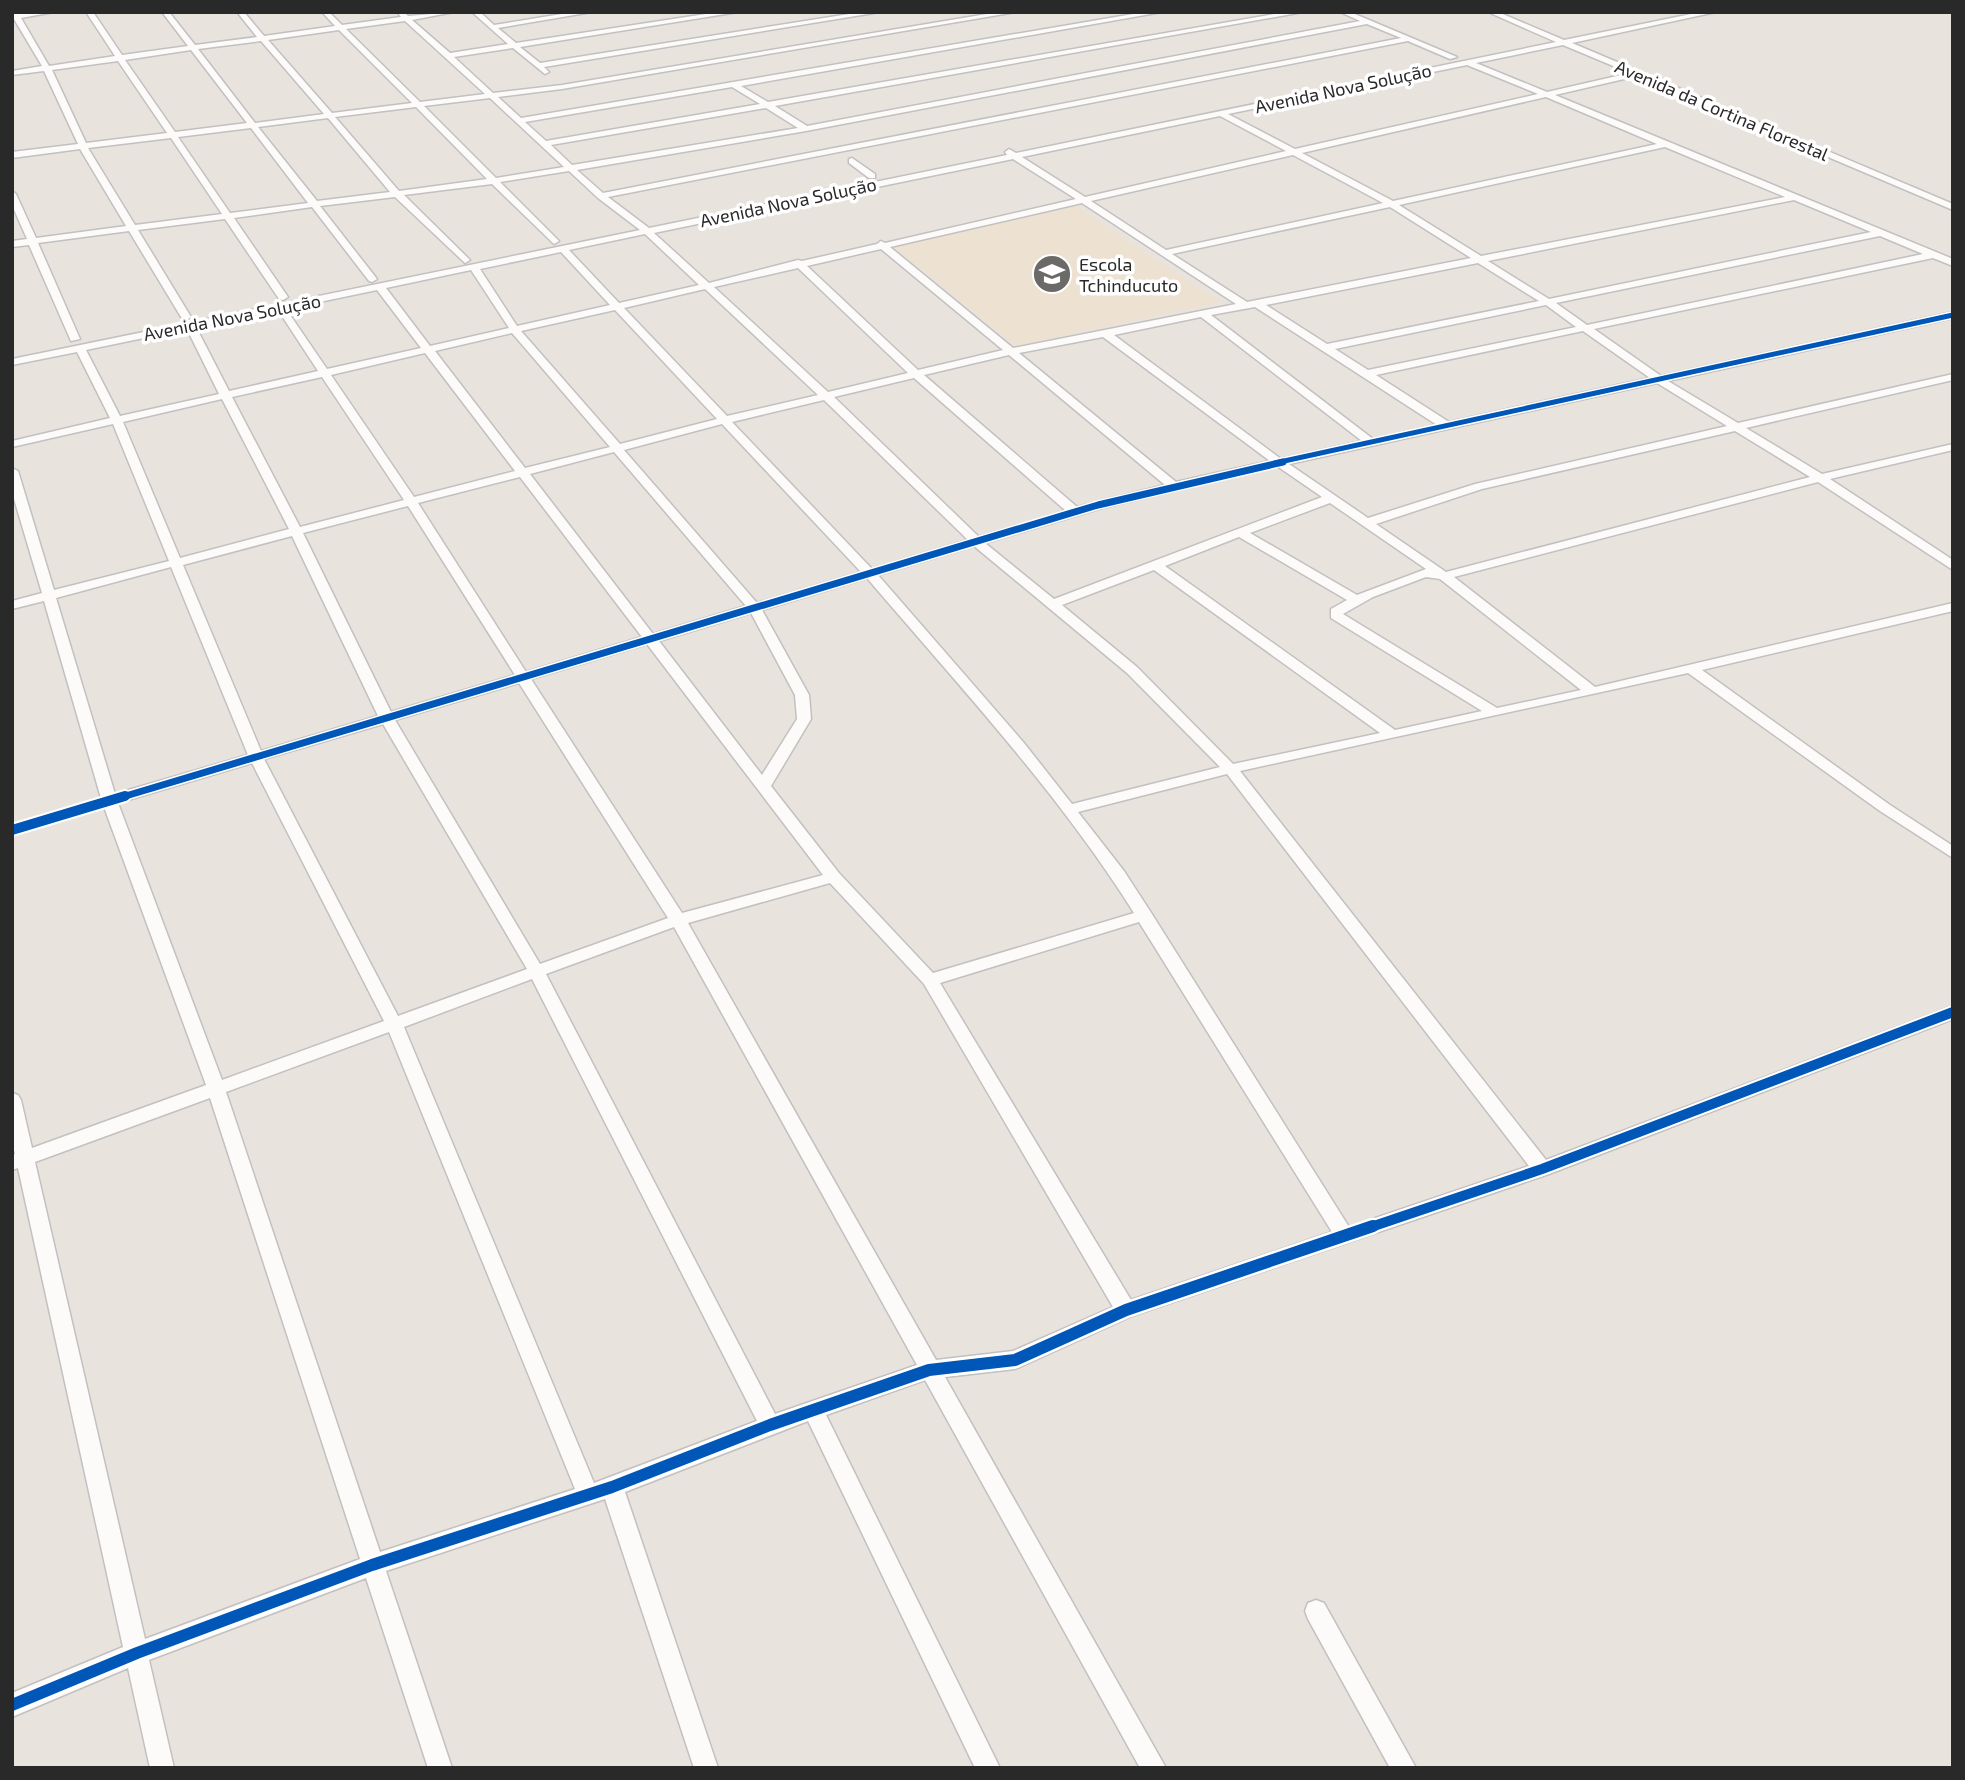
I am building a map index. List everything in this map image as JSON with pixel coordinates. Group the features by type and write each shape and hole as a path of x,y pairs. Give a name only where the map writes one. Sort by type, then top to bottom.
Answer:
{"street":[{"path":"51,12 14,15 47,68 83,146 188,321 296,531 387,719 537,972 770,1425"},
{"path":"89,12 227,215 325,373 411,502 678,920 1154,1768"},
{"path":"164,12 833,877 930,980 1126,1310"},
{"path":"240,12 398,195 469,264 515,330 755,608 802,695 804,719 763,786"},
{"path":"325,12 619,307 726,420 869,573 1019,746 1118,876 1144,915 1345,1237"},
{"path":"400,12 601,196 648,232 826,396 976,541 1132,670 1230,769 1542,1169"},
{"path":"12,73 451,12"},
{"path":"475,12 562,87"},
{"path":"492,27 589,12"},
{"path":"449,56 735,12"},
{"path":"538,66 877,12"},
{"path":"947,12 973,27"},
{"path":"12,155 562,87 1013,12"},
{"path":"519,121 1159,12"},
{"path":"544,144 1300,12"},
{"path":"1343,12 1453,57"},
{"name":"Avenida da Cortina Florestal","path":"1491,12 1953,207"},
{"name":"Avenida Nova Solução","path":"559,246 638,224 1676,12"},
{"name":"Avenida Nova Solução","path":"12,362 78,344 188,321 559,246 648,232 1713,12"},
{"path":"715,14 727,21"},
{"path":"12,244 398,195 571,169 806,129 1368,22"},
{"path":"736,27 755,39"},
{"path":"984,33 995,40"},
{"path":"601,196 1409,39"},
{"path":"765,46 785,59"},
{"path":"1467,62 1953,263"},
{"path":"795,65 806,72"},
{"path":"12,444 619,307 881,244 1638,74"},
{"path":"733,84 806,129"},
{"path":"1220,113 1390,203 1546,301 1660,380 1820,478 1953,566"},
{"path":"1164,253 1668,144"},
{"path":"1004,149 1164,253 1250,303 1447,426"},
{"path":"852,161 872,176"},
{"path":"12,194 78,344 117,421 257,759 394,1024 588,1493"},
{"path":"12,605 726,420 1007,352 1797,197"},
{"path":"1323,348 1882,233"},
{"path":"881,244 1007,352 1174,486"},
{"path":"1366,374 1933,255"},
{"path":"798,263 916,374 1075,512"},
{"path":"1202,313 1372,443"},
{"path":"12,830 257,759 1075,512 1174,486 1953,315"},
{"path":"1105,333 1280,463 1444,576 1592,692"},
{"name":"Avenida Nova Solução","path":"12,352 78,344"},
{"path":"1369,522 1479,486 1733,425 1856,401 1953,377"},
{"path":"1496,713 1336,615 1337,609 1425,573 1444,576 1820,478 1953,447"},
{"path":"12,471 109,800 216,1088 440,1768"},
{"path":"1051,605 1331,498"},
{"path":"1240,533 1356,600"},
{"path":"1155,565 1393,734"},
{"path":"1068,810 1230,769 1592,692 1953,607"},
{"path":"1691,669 1885,808 1953,853"},
{"path":"19,1160 678,920 833,877"},
{"path":"930,980 1144,915"},
{"path":"12,1705 136,1653 372,1565 612,1487 770,1425 929,1370 1015,1360 1126,1310 1542,1169 1953,1012"},
{"path":"12,1100 19,1160 162,1768"},
{"path":"814,1411 988,1768"},
{"path":"612,1487 706,1768"},
{"path":"1317,1611 1404,1768"}],"shaded area":[{"name":"Escola Tchinducuto","path":"1076,206 1220,302 1015,346 894,247"}],"cycle path":[{"path":"12,830 1098,505 1186,483 1953,315"},
{"path":"12,1705 137,1653 372,1565 612,1487 770,1425 929,1370 1015,1360 1126,1310 1542,1169 1953,1012"}],"place":[{"name":"Escola Tchinducuto","path":"1052,274"}]}
